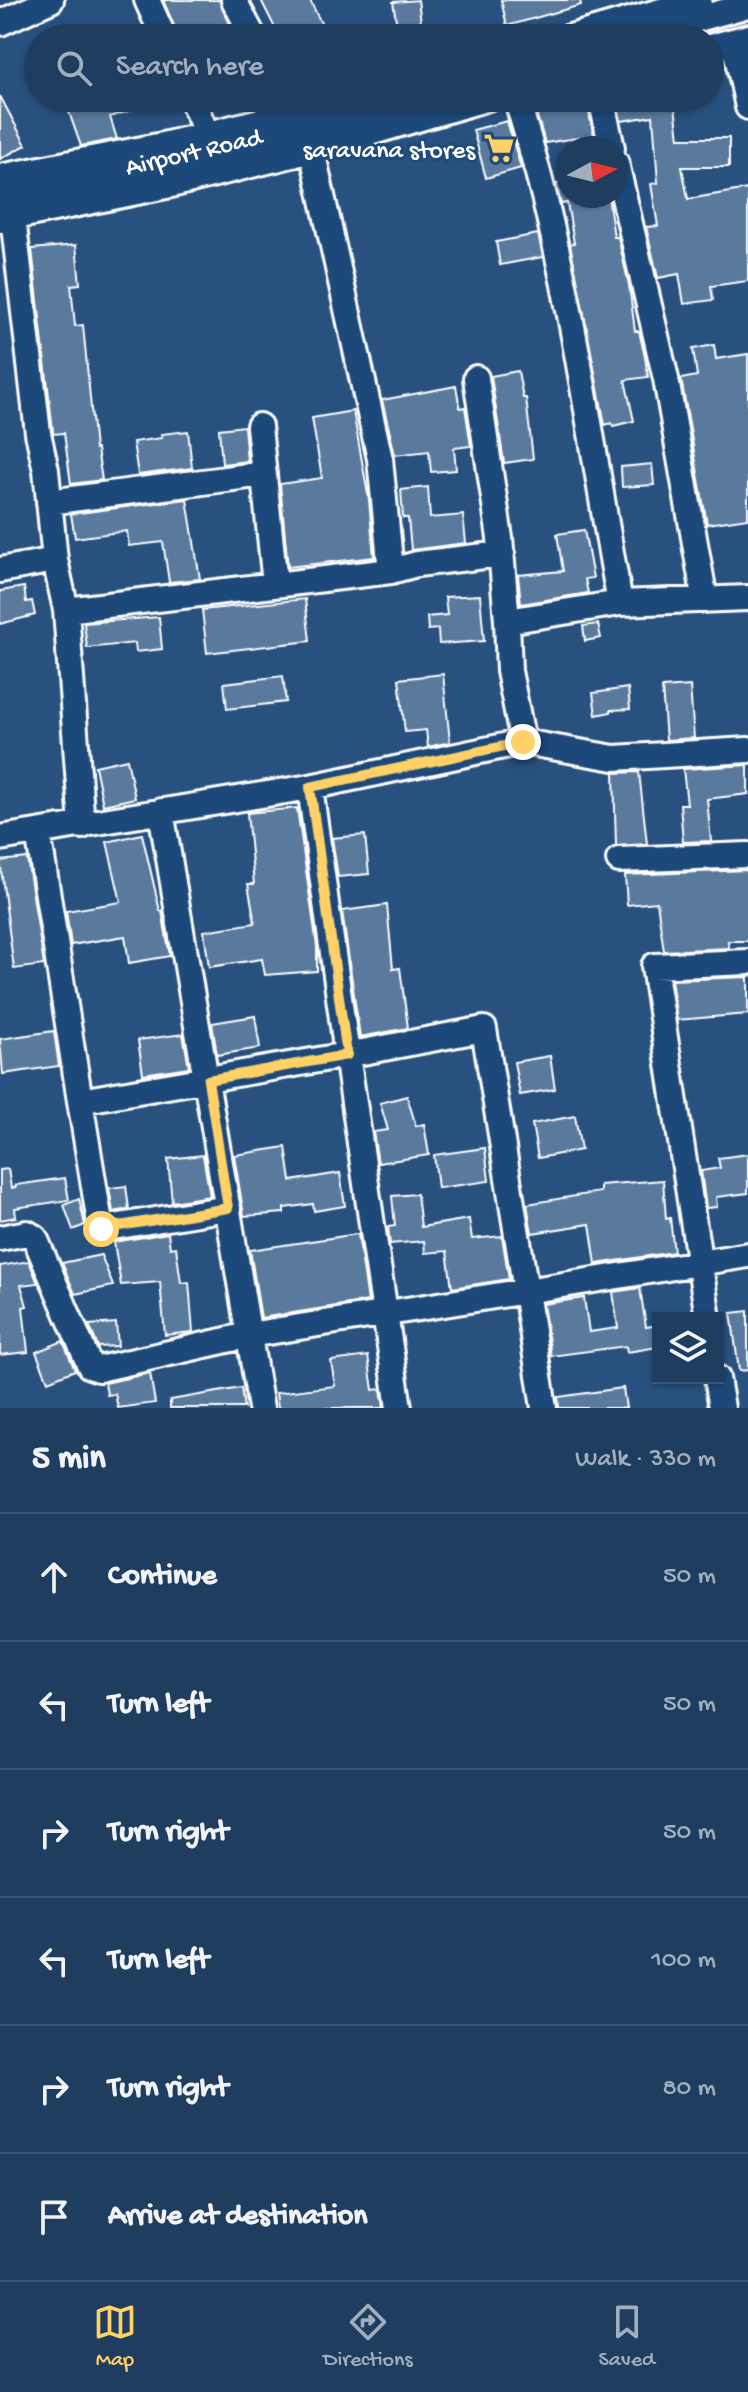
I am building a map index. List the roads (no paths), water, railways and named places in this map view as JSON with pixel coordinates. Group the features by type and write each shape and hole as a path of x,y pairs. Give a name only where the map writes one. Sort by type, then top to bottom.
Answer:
{"street":[{"path":"0,23 51,0"},
{"path":"147,0 158,24"},
{"path":"234,0 247,24"},
{"path":"608,24 661,6 699,0"},
{"path":"681,24 748,5"},
{"path":"731,42 748,107"},
{"path":"197,112 207,134"},
{"path":"0,177 207,134 269,112"},
{"name":"Airport Road","path":"4,212 367,112"},
{"name":"Airport Road","path":"4,212 171,185 312,150 441,112"},
{"path":"521,112 554,242 620,603"},
{"path":"604,112 609,136"},
{"path":"312,150 380,459 391,571"},
{"path":"626,208 666,379 705,600"},
{"path":"4,212 49,502 55,560 66,610 82,826"},
{"path":"476,378 502,554 509,671 523,742"},
{"path":"259,426 275,585"},
{"path":"49,502 264,474"},
{"path":"66,610 391,571 417,564 502,554"},
{"path":"0,570 55,560"},
{"path":"507,621 620,603 748,598"},
{"path":"0,838 310,787 523,742 614,758 748,750"},
{"path":"310,787 399,1408"},
{"path":"161,811 261,1408"},
{"path":"38,832 101,1229 228,1208"},
{"path":"619,860 748,855"},
{"path":"707,1312 654,966 748,962"},
{"path":"80,1101 484,1029 544,1408"},
{"path":"0,1238 27,1233 35,1238 90,1366 99,1369 249,1335 748,1255"},
{"path":"718,1384 722,1408"}],"place":[{"name":"saravana stores","path":"499,148"}]}
